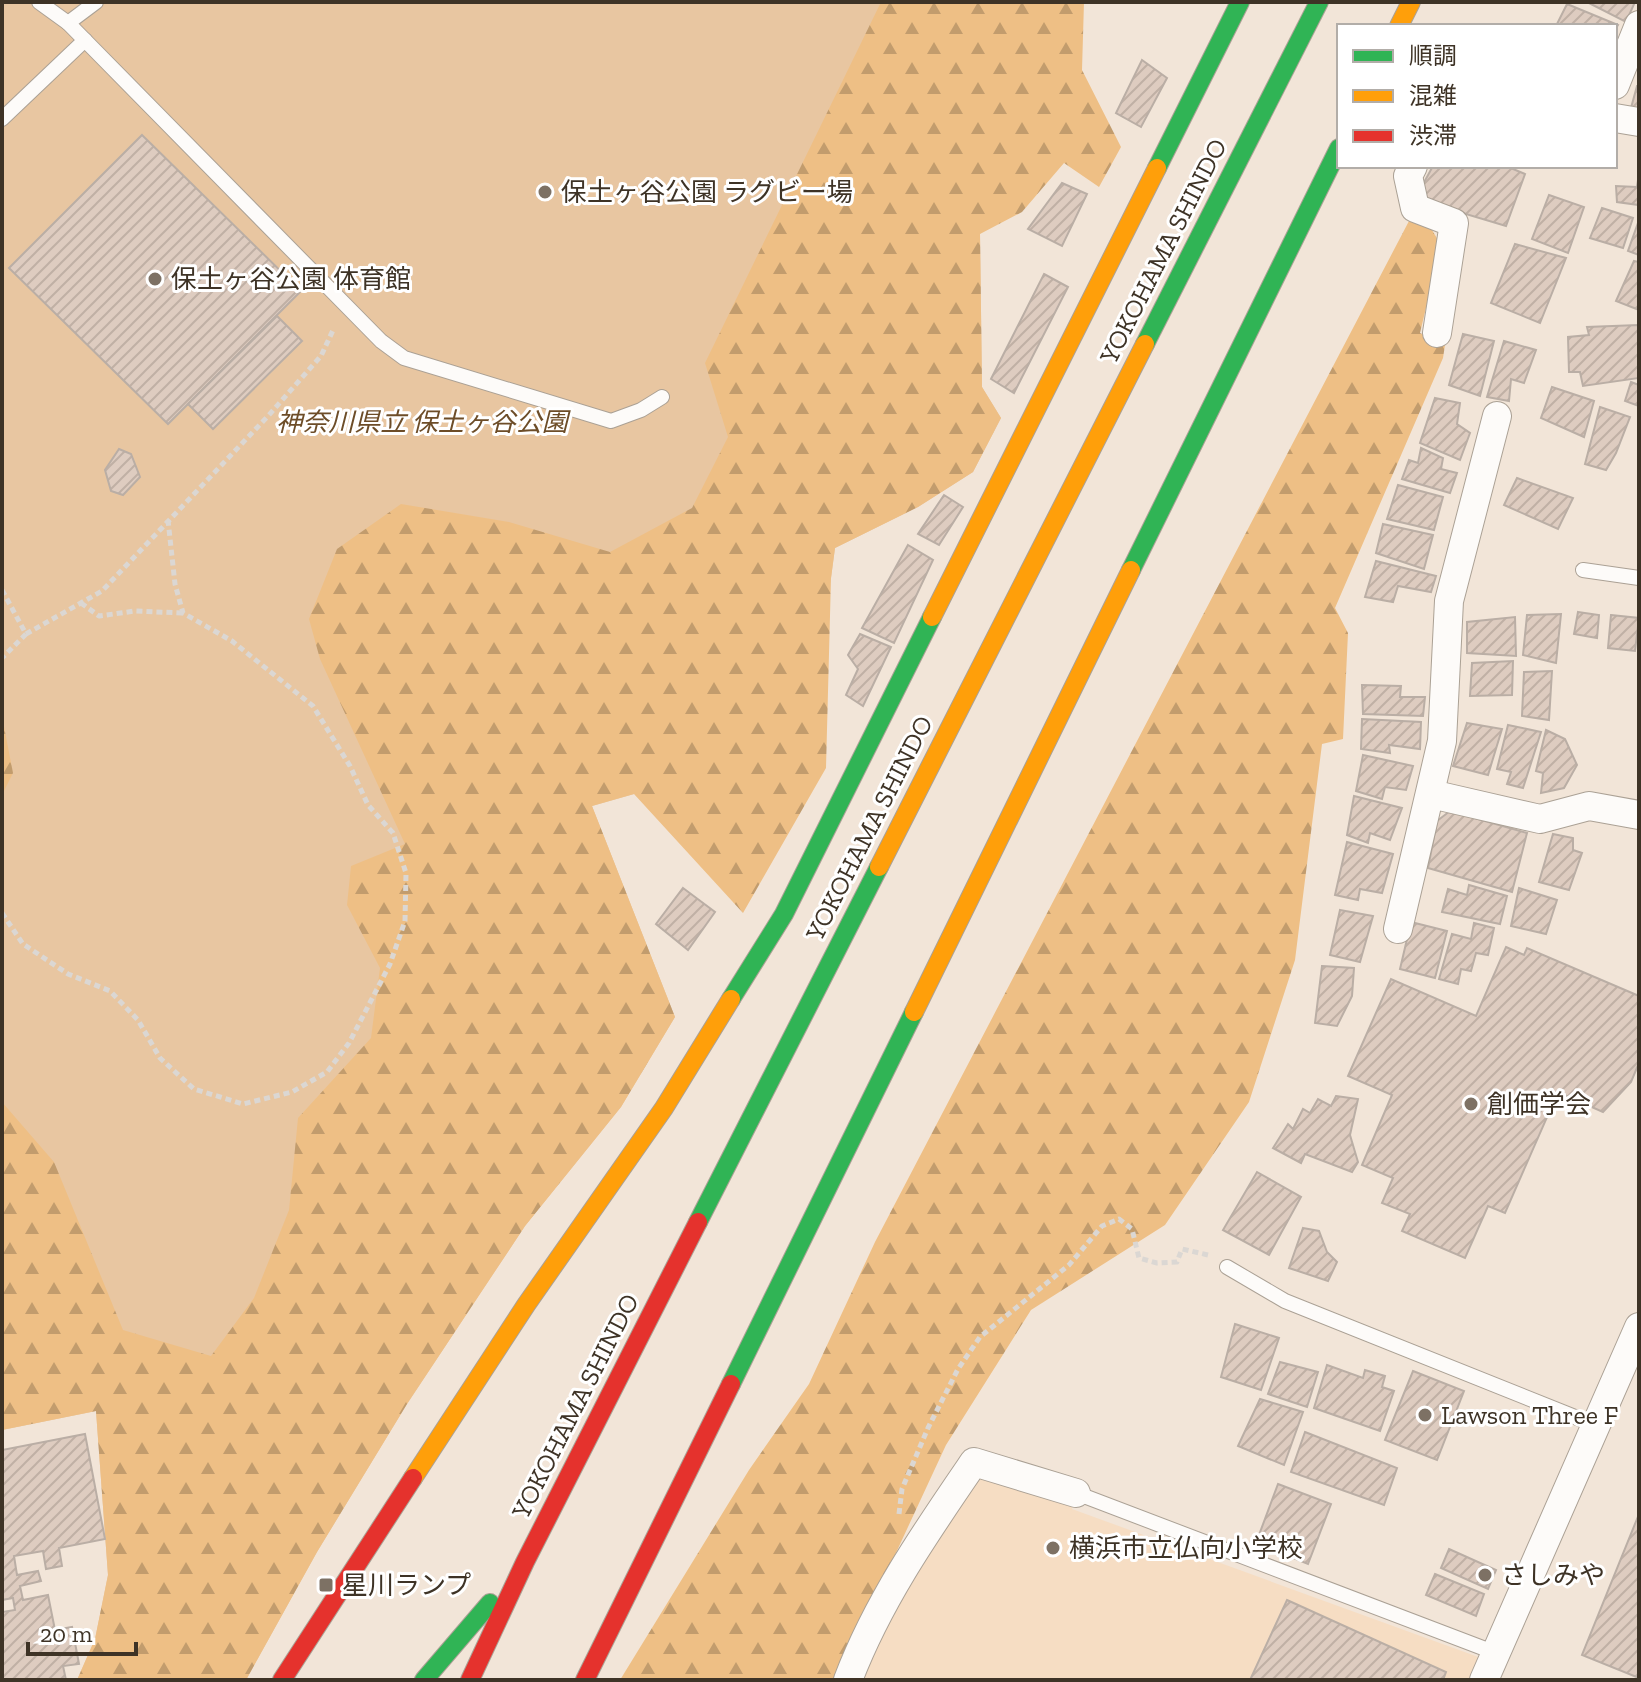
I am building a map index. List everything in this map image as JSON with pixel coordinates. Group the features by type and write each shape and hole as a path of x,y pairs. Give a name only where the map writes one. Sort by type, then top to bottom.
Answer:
{"main road":[{"path":"282,1680 526,1305 664,1108 784,914 1240,2"},
{"name":"YOKOHAMA SHINDO","path":"470,1680 525,1562 1319,2"},
{"path":"1400,24 1411,2"},
{"path":"585,1680 1337,152"},
{"path":"424,1680 525,1562"}],"street":[{"path":"1617,80 1639,25"},
{"path":"1617,118 1639,122"},
{"path":"1412,168 1408,176 1415,208 1454,223 1437,333"},
{"path":"1398,929 1442,741 1449,601 1497,416"},
{"path":"1431,794 1540,819 1589,806 1639,815"},
{"path":"1492,1672 1595,1425 1630,1369 1639,1327"},
{"path":"848,1680 857,1656 904,1565 974,1462 1076,1493"}],"lane":[{"path":"39,2 68,23 381,341 404,358 611,421 641,410 662,397"},
{"path":"68,23 96,2"},
{"path":"2,119 85,40"},
{"path":"1583,570 1639,578"},
{"path":"1227,1267 1285,1301 1595,1425"},
{"path":"1076,1493 1492,1672"},
{"path":"438,1680 454,1644"}],"path":[{"path":"2,658 26,634 102,591 321,356 346,305"},
{"path":"168,520 175,584 183,613"},
{"path":"2,590 26,634"},
{"path":"2,913 23,944 68,974 110,991 138,1020 160,1058 194,1089 243,1104 292,1092 327,1072 349,1043 390,964 405,921 406,873 393,833 368,805 350,766 313,706 232,641 183,613 135,611 99,616 80,603"},
{"path":"904,1565 898,1552 902,1489 958,1369 980,1337 1069,1265 1102,1226 1119,1219 1132,1229 1139,1258 1157,1263 1177,1262 1182,1249 1219,1257 1227,1267"}],"shaded area":[{"name":"横浜市立仏向小学校","path":"973,1475 1075,1499 1072,1509 1481,1658 1472,1680 861,1680 901,1587"}],"green space":[{"name":"神奈川県立 保土ヶ谷公園","path":"2,2 1059,2 980,234 982,387 1001,418 973,472 918,507 835,548 831,578 634,794 592,806 675,1017 621,1107 525,1226 407,1404 317,1552 246,1680 77,1680 95,1639 108,1575 96,1411 2,1430"},
{"path":"881,2 1084,2 1082,70 1121,147 1099,187 1064,163 1022,212 980,234 982,387 1001,418 973,472 918,507 835,548 831,578 826,768 743,913 634,794 592,806 675,1017 621,1107 525,1226 407,1404 317,1552 246,1680 77,1680 95,1639 108,1575 96,1411 2,1430 2,1102 54,1162 123,1330 211,1356 254,1298 289,1210 298,1118 371,1038 380,968 347,905 351,866 405,844 320,659 309,619 337,549 401,504 509,522 610,552 692,508 728,437 705,363"},
{"path":"1409,221 1432,230 1441,245 1420,333 1445,345 1443,358 1335,608 1348,633 1343,739 1322,744 1295,960 1249,1102 1165,1225 1031,1310 946,1445 837,1680 620,1680 749,1470 809,1384 875,1242"},
{"path":"2,716 13,773 2,795"}],"building":[{"path":"1587,2 1635,2 1626,22"},
{"path":"1567,4 1616,24 1557,24"},
{"path":"1142,60 1167,78 1141,127 1116,113"},
{"path":"1639,86 1639,109 1631,108"},
{"name":"保土ヶ谷公園 体育館","path":"142,135 301,291 168,424 9,268"},
{"path":"1432,168 1511,168 1525,174 1506,226 1429,203 1422,186"},
{"path":"1639,173 1639,205 1617,202 1616,186 1637,187"},
{"path":"1062,183 1087,194 1062,246 1028,229"},
{"path":"1549,195 1584,207 1568,253 1532,239"},
{"path":"1602,208 1633,218 1623,248 1590,238"},
{"path":"1639,220 1639,255 1628,251"},
{"path":"1515,244 1566,258 1540,323 1491,303"},
{"path":"1634,261 1639,262 1639,310 1616,301"},
{"path":"1044,274 1068,287 1014,393 991,379"},
{"path":"277,316 302,341 213,429 188,404"},
{"path":"1638,325 1639,378 1583,386 1580,372 1569,372 1568,337 1589,335 1587,327"},
{"path":"1463,334 1494,341 1480,396 1449,385"},
{"path":"1504,341 1536,350 1524,383 1511,379 1509,401 1487,397"},
{"path":"1631,382 1639,385 1639,406 1625,401"},
{"path":"1552,387 1594,401 1584,437 1541,418"},
{"path":"1435,398 1460,403 1457,424 1470,433 1460,460 1420,443"},
{"path":"1600,407 1630,417 1606,470 1585,464"},
{"path":"1421,448 1443,458 1441,469 1457,473 1450,493 1402,479 1409,460 1418,463"},
{"path":"119,449 131,454 140,477 123,495 111,491 105,470"},
{"path":"1517,478 1573,498 1558,529 1504,505"},
{"path":"1398,485 1443,497 1434,530 1387,519"},
{"path":"944,495 963,507 939,545 918,534"},
{"path":"1383,524 1433,535 1424,569 1376,553"},
{"path":"908,545 933,560 894,643 862,628"},
{"path":"1376,561 1436,576 1431,592 1398,586 1393,602 1365,597"},
{"path":"1578,612 1599,615 1597,638 1574,634"},
{"path":"1561,614 1556,663 1523,655 1527,615"},
{"path":"1611,615 1639,618 1635,651 1608,648"},
{"path":"1515,617 1516,656 1467,653 1467,622"},
{"path":"860,634 891,647 863,706 846,695 858,669 848,655"},
{"path":"1513,661 1512,695 1470,696 1472,663"},
{"path":"1552,671 1549,720 1522,716 1524,672"},
{"path":"1362,685 1401,686 1400,697 1425,697 1423,716 1363,714"},
{"path":"1362,719 1421,722 1420,749 1389,745 1390,753 1361,749"},
{"path":"1467,723 1502,729 1488,775 1453,766"},
{"path":"1508,725 1541,732 1523,788 1507,784 1511,772 1497,769"},
{"path":"1546,730 1565,739 1577,765 1564,788 1541,793 1543,773 1536,771"},
{"path":"1363,755 1413,766 1406,790 1385,787 1382,799 1356,791"},
{"path":"1354,796 1402,808 1390,840 1370,833 1368,843 1347,835"},
{"path":"1450,811 1527,833 1512,892 1428,868 1437,821"},
{"path":"1553,834 1573,838 1573,850 1582,853 1569,890 1539,882"},
{"path":"1347,842 1393,854 1382,893 1360,889 1358,900 1335,895"},
{"path":"1469,885 1507,896 1500,924 1442,912 1448,889 1467,895"},
{"path":"683,888 715,912 688,950 656,924"},
{"path":"1519,888 1557,900 1546,934 1511,926"},
{"path":"1340,910 1373,916 1360,962 1330,955"},
{"path":"1411,922 1447,931 1435,978 1400,969"},
{"path":"1474,923 1494,928 1488,955 1476,953 1471,971 1461,969 1458,984 1439,979 1452,934 1471,939"},
{"name":"創価学会","path":"1506,947 1524,955 1527,948 1639,996 1639,1063 1631,1082 1603,1112 1558,1092 1505,1213 1488,1206 1465,1258 1402,1231 1410,1214 1382,1203 1393,1178 1362,1165 1392,1095 1348,1076 1391,979 1476,1016"},
{"path":"1322,966 1354,968 1352,996 1337,1026 1315,1023"},
{"path":"1336,1096 1358,1099 1350,1135 1358,1162 1352,1172 1305,1154 1301,1163 1273,1148 1288,1124 1293,1129 1303,1109 1310,1113 1318,1099 1331,1106"},
{"path":"1257,1172 1301,1197 1269,1255 1223,1230"},
{"path":"1303,1228 1319,1231 1327,1252 1337,1262 1328,1281 1289,1268"},
{"path":"1235,1324 1279,1338 1261,1390 1221,1377"},
{"path":"1280,1362 1318,1372 1307,1407 1268,1394"},
{"path":"1327,1365 1363,1378 1365,1370 1385,1376 1382,1387 1394,1391 1380,1431 1314,1408"},
{"name":"Lawson Three F","path":"1413,1371 1464,1391 1437,1460 1385,1440"},
{"path":"1260,1399 1303,1412 1284,1465 1238,1446"},
{"path":"1305,1432 1397,1468 1384,1505 1291,1472"},
{"path":"85,1434 105,1539 59,1548 62,1566 46,1569 43,1551 14,1556 17,1575 38,1571 41,1581 20,1586 23,1600 48,1595 55,1630 72,1627 79,1664 63,1666 66,1680 2,1680 2,1612 15,1610 13,1598 2,1600 2,1450"},
{"path":"1278,1484 1331,1504 1308,1564 1256,1543"},
{"path":"1639,1514 1639,1678 1582,1655"},
{"path":"1449,1549 1496,1570 1488,1589 1441,1568"},
{"path":"1435,1574 1484,1594 1476,1616 1426,1595"},
{"path":"1287,1600 1446,1672 1443,1680 1250,1680"}],"traffic: fast":[{"path":"1157,168 1240,2"},
{"path":"1145,344 1319,2"},
{"path":"1131,570 1337,152"},
{"path":"731,999 784,914 932,617"},
{"path":"698,1222 879,867"},
{"path":"731,1384 914,1012"},
{"path":"424,1680 490,1603"}],"traffic: slow":[{"path":"1400,24 1411,2"},
{"path":"932,617 1157,168"},
{"path":"879,867 1145,344"},
{"path":"914,1012 1131,570"},
{"path":"413,1478 526,1305 664,1108 731,999"}],"traffic: jam":[{"path":"470,1680 525,1562 698,1222"},
{"path":"585,1680 731,1384"},
{"path":"282,1680 413,1478"}],"place":[{"name":"保土ヶ谷公園 ラグビー場","path":"545,192"},
{"name":"保土ヶ谷公園 体育館","path":"155,279"},
{"name":"創価学会","path":"1471,1104"},
{"name":"Lawson Three F","path":"1425,1415"},
{"name":"横浜市立仏向小学校","path":"1053,1548"},
{"name":"さしみや","path":"1485,1575"},
{"name":"星川ランプ","path":"326,1585"}]}
